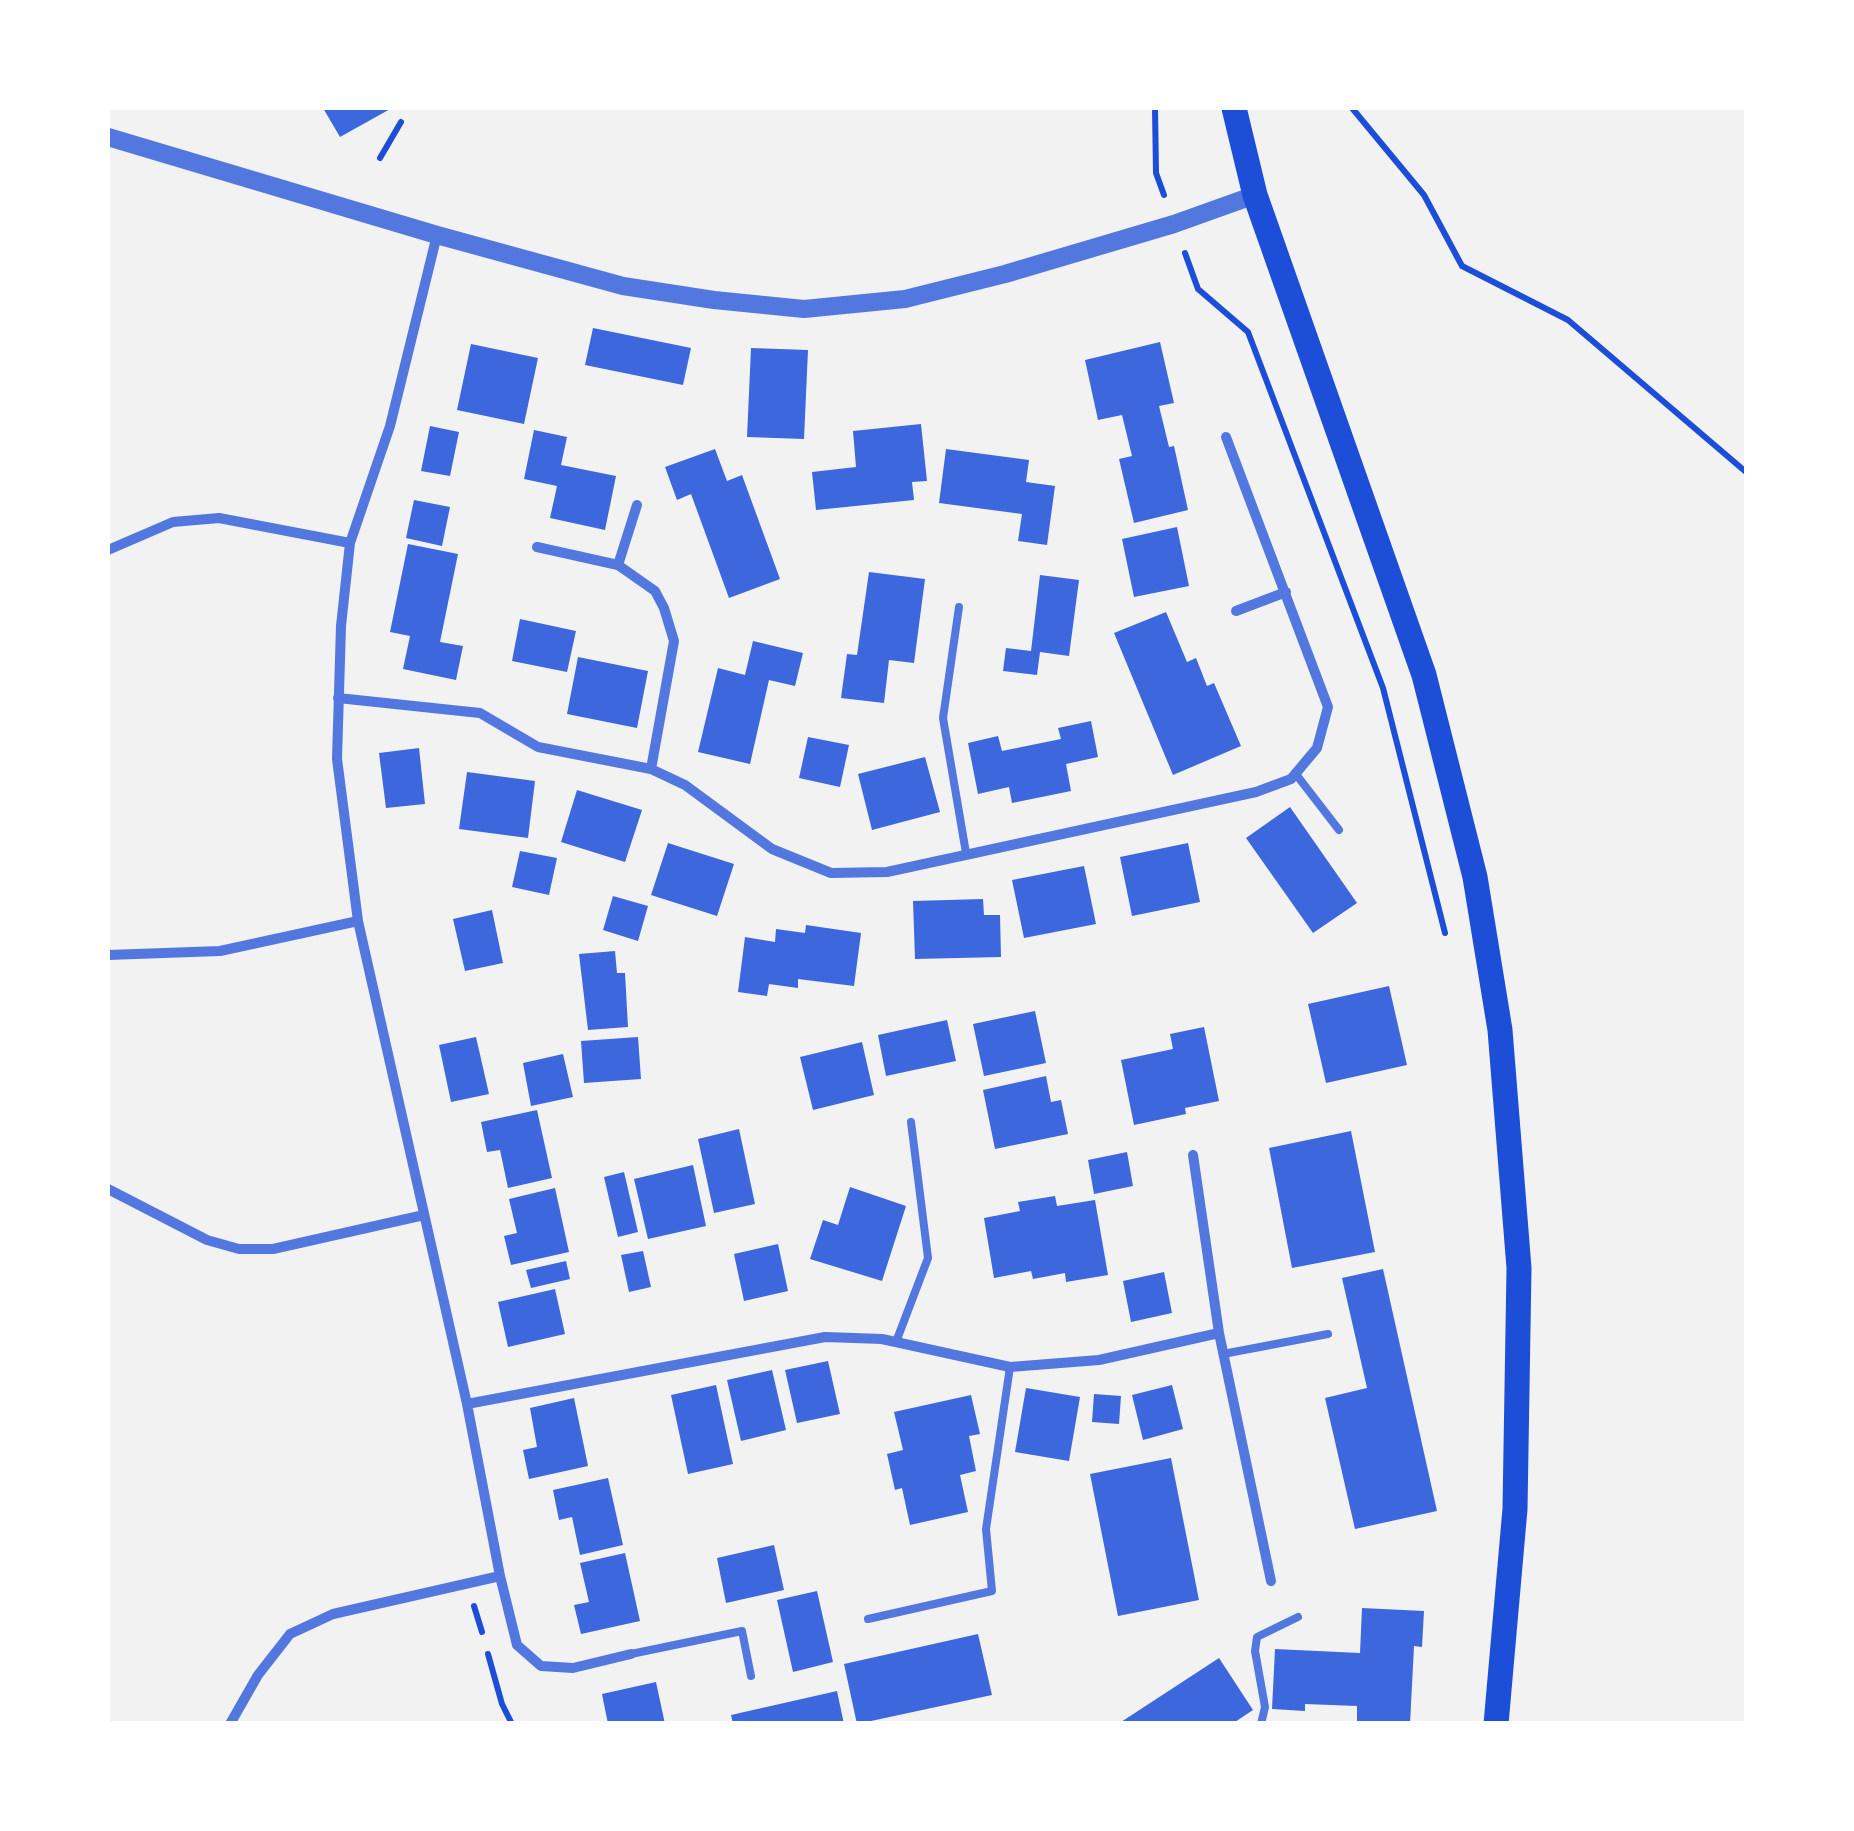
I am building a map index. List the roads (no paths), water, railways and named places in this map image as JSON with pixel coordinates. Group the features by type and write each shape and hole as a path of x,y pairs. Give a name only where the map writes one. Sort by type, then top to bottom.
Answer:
{"main road":[{"path":"1234,108 1255,195 1424,675 1475,877 1500,1030 1519,1268 1515,1509 1496,1724"}],"street":[{"path":"108,137 624,286 804,308 905,298 1006,274 1174,224 1255,195"},
{"path":"438,235 390,426 350,543 337,758 358,920 517,1645 541,1666 573,1668 631,1654"},
{"path":"338,698 480,713 538,747 651,770 685,785 772,850 831,873 887,872 1256,792 1290,779 1316,748 1328,707 1226,437"},
{"path":"618,565 637,505"},
{"path":"108,550 173,522 219,518 350,543"},
{"path":"537,547 618,565 655,591 664,608 674,641 651,770"},
{"path":"1236,611 1286,592"},
{"path":"108,955 220,950 358,920"},
{"path":"1193,1155 1219,1333 1271,1580"},
{"path":"108,1189 207,1240 239,1249 273,1249 424,1215"},
{"path":"467,1404 825,1337 896,1342 1010,1367 1099,1360 1219,1333"},
{"path":"230,1724 258,1675 290,1634 334,1614 500,1576"}],"lane":[{"path":"959,607 944,718 966,853"},
{"path":"1295,773 1339,830"},
{"path":"896,1342 928,1258 911,1122"},
{"path":"1223,1354 1328,1334"},
{"path":"868,1619 992,1591 986,1529 1010,1367"},
{"path":"1262,1724 1265,1707 1255,1651 1257,1637 1298,1617"},
{"path":"631,1654 742,1630 752,1676"}]}
